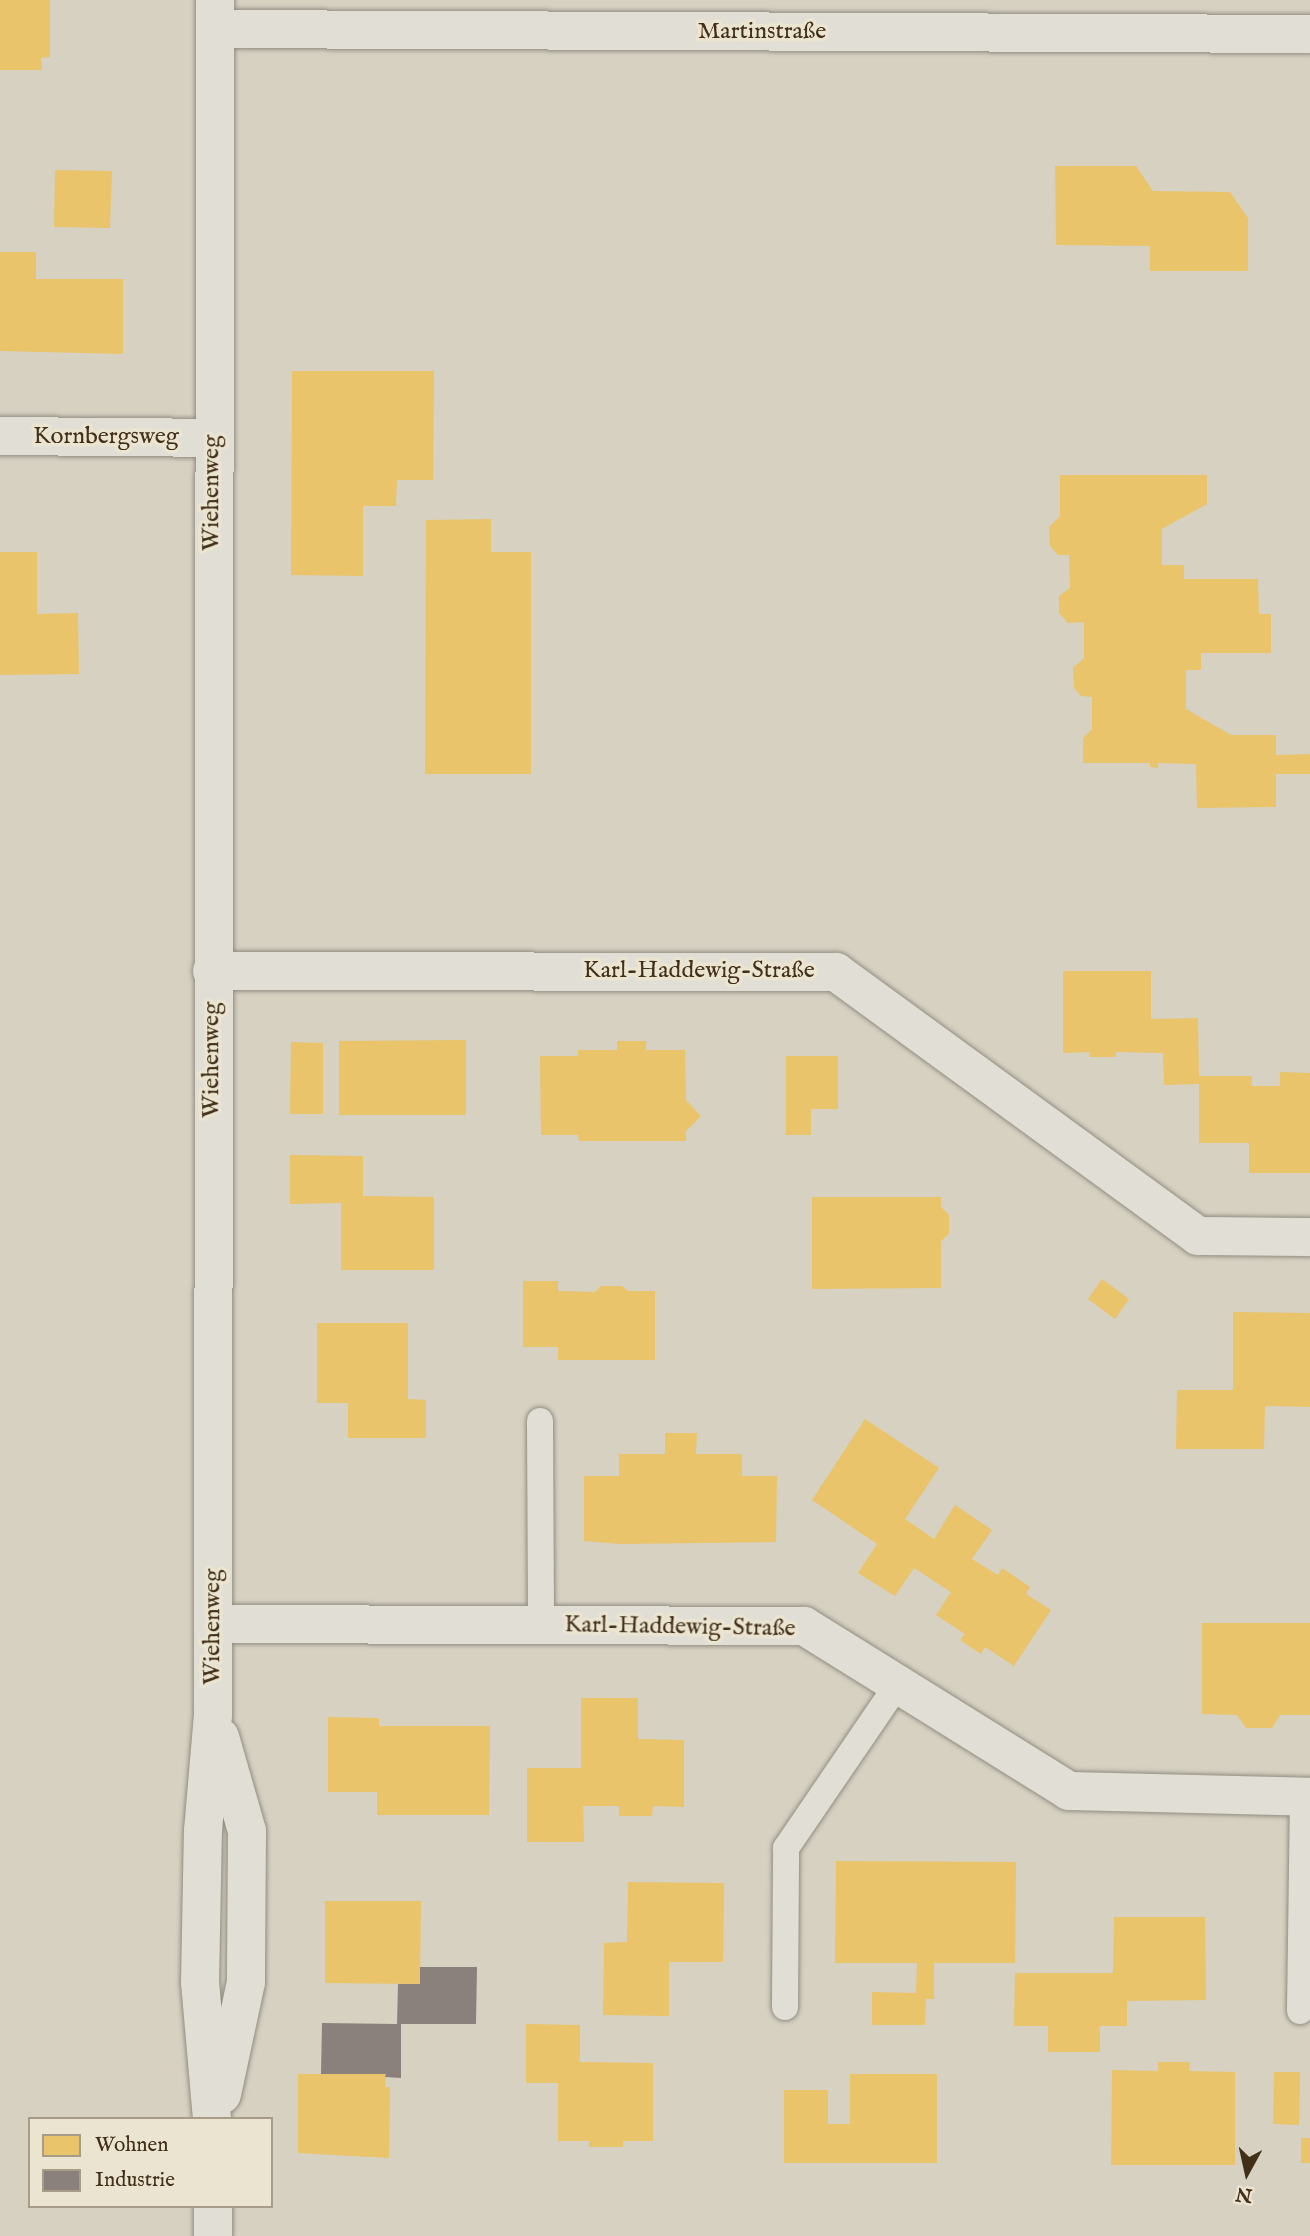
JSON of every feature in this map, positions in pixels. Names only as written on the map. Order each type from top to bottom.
[{"type":"street","name":"Martinstraße","points":[[215,14],[1310,34]]},
{"type":"street","name":"Wiehenweg","points":[[214,2117],[246,1982],[247,1831],[214,1715],[212,438],[215,14]]},
{"type":"street","name":"Kornbergsweg","points":[[0,436],[212,438]]},
{"type":"street","name":"Karl-Haddewig-Straße","points":[[212,971],[835,972],[1198,1236],[1310,1237]]},
{"type":"street","name":"Karl-Haddewig-Straße","points":[[214,1623],[804,1626],[1069,1791],[1306,1797]]},
{"type":"street","points":[[214,2208],[214,2236]]},
{"type":"lane","points":[[540,1421],[541,1625]]},
{"type":"lane","points":[[785,2007],[786,1847],[898,1684]]},
{"type":"lane","points":[[1300,2011],[1306,1797]]},
{"type":"building: Wohnen","points":[[0,0],[50,0],[50,57],[41,58],[42,70],[0,70]]},
{"type":"building: Wohnen","points":[[1055,166],[1136,166],[1153,191],[1230,192],[1248,218],[1248,271],[1150,271],[1150,246],[1056,245]]},
{"type":"building: Wohnen","points":[[55,170],[112,171],[110,228],[54,227]]},
{"type":"building: Wohnen","points":[[0,252],[36,252],[36,279],[123,279],[123,354],[0,351]]},
{"type":"building: Wohnen","points":[[292,371],[434,371],[433,480],[397,480],[396,506],[363,506],[363,576],[291,575]]},
{"type":"building: Wohnen","points":[[1060,475],[1207,475],[1207,504],[1162,529],[1162,565],[1184,565],[1184,579],[1258,579],[1259,614],[1271,614],[1271,653],[1201,653],[1201,670],[1186,670],[1186,709],[1231,735],[1276,735],[1276,755],[1310,754],[1310,774],[1276,774],[1276,807],[1197,808],[1196,764],[1158,763],[1158,768],[1150,767],[1150,763],[1083,763],[1083,738],[1092,729],[1092,697],[1081,696],[1074,688],[1073,668],[1084,658],[1084,622],[1068,623],[1059,613],[1059,596],[1070,588],[1069,555],[1058,555],[1050,546],[1049,527],[1060,516]]},
{"type":"building: Wohnen","points":[[491,519],[491,552],[531,552],[531,774],[425,774],[426,520]]},
{"type":"building: Wohnen","points":[[0,552],[37,552],[37,614],[78,613],[79,674],[0,675]]},
{"type":"building: Wohnen","points":[[1063,971],[1151,971],[1151,1019],[1198,1018],[1199,1076],[1252,1076],[1252,1086],[1280,1086],[1280,1072],[1310,1073],[1310,1173],[1249,1173],[1249,1143],[1199,1143],[1199,1084],[1164,1085],[1163,1053],[1116,1052],[1116,1057],[1090,1057],[1090,1052],[1063,1053]]},
{"type":"building: Wohnen","points":[[466,1040],[466,1115],[339,1115],[339,1041]]},
{"type":"building: Wohnen","points":[[617,1041],[646,1041],[646,1050],[685,1050],[686,1100],[701,1116],[686,1131],[686,1141],[579,1141],[578,1135],[541,1135],[540,1056],[578,1056],[578,1050],[617,1050]]},
{"type":"building: Wohnen","points":[[291,1042],[323,1043],[323,1114],[290,1114]]},
{"type":"building: Wohnen","points":[[786,1056],[838,1056],[838,1109],[811,1109],[811,1135],[786,1135]]},
{"type":"building: Wohnen","points":[[290,1155],[363,1156],[363,1196],[434,1197],[434,1270],[341,1270],[341,1203],[290,1204]]},
{"type":"building: Wohnen","points":[[812,1197],[941,1197],[941,1207],[949,1215],[949,1234],[941,1241],[941,1288],[812,1289]]},
{"type":"building: Wohnen","points":[[1102,1279],[1129,1299],[1115,1319],[1088,1299]]},
{"type":"building: Wohnen","points":[[523,1281],[558,1281],[558,1291],[595,1292],[601,1286],[622,1286],[628,1291],[655,1291],[655,1360],[558,1360],[558,1347],[523,1347]]},
{"type":"building: Wohnen","points":[[1233,1312],[1310,1313],[1310,1407],[1265,1406],[1264,1449],[1176,1449],[1177,1390],[1233,1390]]},
{"type":"building: Wohnen","points":[[317,1323],[408,1323],[408,1399],[426,1400],[426,1438],[348,1438],[348,1403],[317,1403]]},
{"type":"building: Wohnen","points":[[865,1419],[939,1468],[905,1519],[934,1539],[955,1505],[992,1530],[972,1559],[998,1575],[1002,1568],[1030,1587],[1026,1594],[1051,1610],[1014,1666],[985,1647],[981,1654],[960,1640],[965,1634],[936,1615],[951,1592],[914,1568],[895,1596],[858,1573],[877,1544],[812,1500]]},
{"type":"building: Wohnen","points":[[665,1433],[697,1433],[696,1454],[742,1454],[742,1476],[777,1476],[776,1542],[620,1544],[584,1541],[584,1476],[619,1476],[619,1454],[665,1454]]},
{"type":"building: Wohnen","points":[[1202,1623],[1310,1623],[1310,1715],[1280,1715],[1272,1728],[1246,1728],[1237,1715],[1202,1714]]},
{"type":"building: Wohnen","points":[[581,1698],[638,1698],[638,1739],[684,1740],[684,1807],[653,1806],[652,1816],[619,1816],[619,1806],[583,1806],[584,1842],[527,1842],[527,1768],[581,1768]]},
{"type":"building: Wohnen","points":[[328,1717],[379,1718],[379,1726],[490,1726],[489,1815],[377,1815],[377,1792],[328,1792]]},
{"type":"building: Wohnen","points":[[836,1861],[1016,1862],[1015,1963],[934,1963],[934,1999],[926,1999],[925,2025],[872,2025],[872,1992],[916,1993],[917,1963],[835,1963]]},
{"type":"building: Wohnen","points":[[628,1882],[724,1883],[723,1962],[669,1962],[669,2016],[603,2015],[604,1943],[627,1942]]},
{"type":"building: Wohnen","points":[[325,1901],[421,1901],[420,1984],[325,1983]]},
{"type":"building: Wohnen","points":[[1114,1917],[1205,1917],[1206,2000],[1127,2001],[1127,2026],[1100,2026],[1100,2052],[1048,2052],[1048,2026],[1014,2026],[1015,1973],[1113,1973]]},
{"type":"building: Wohnen","points":[[526,2024],[580,2025],[580,2062],[653,2063],[653,2141],[623,2141],[623,2147],[589,2147],[589,2141],[558,2141],[558,2083],[526,2083]]},
{"type":"building: Wohnen","points":[[1158,2062],[1190,2062],[1189,2071],[1235,2072],[1235,2165],[1111,2165],[1112,2070],[1158,2071]]},
{"type":"building: Wohnen","points":[[1274,2072],[1300,2072],[1299,2125],[1273,2124]]},
{"type":"building: Wohnen","points":[[298,2074],[386,2074],[385,2087],[390,2087],[389,2158],[298,2153]]},
{"type":"building: Wohnen","points":[[850,2074],[937,2074],[937,2163],[784,2163],[784,2090],[828,2090],[828,2124],[850,2124]]},
{"type":"building: Wohnen","points":[[1301,2138],[1310,2138],[1310,2163],[1301,2163]]},
{"type":"building: Industrie","points":[[420,1967],[477,1967],[476,2024],[401,2024],[401,2078],[385,2077],[386,2074],[321,2074],[322,2023],[397,2024],[398,1984],[420,1984]]}]
